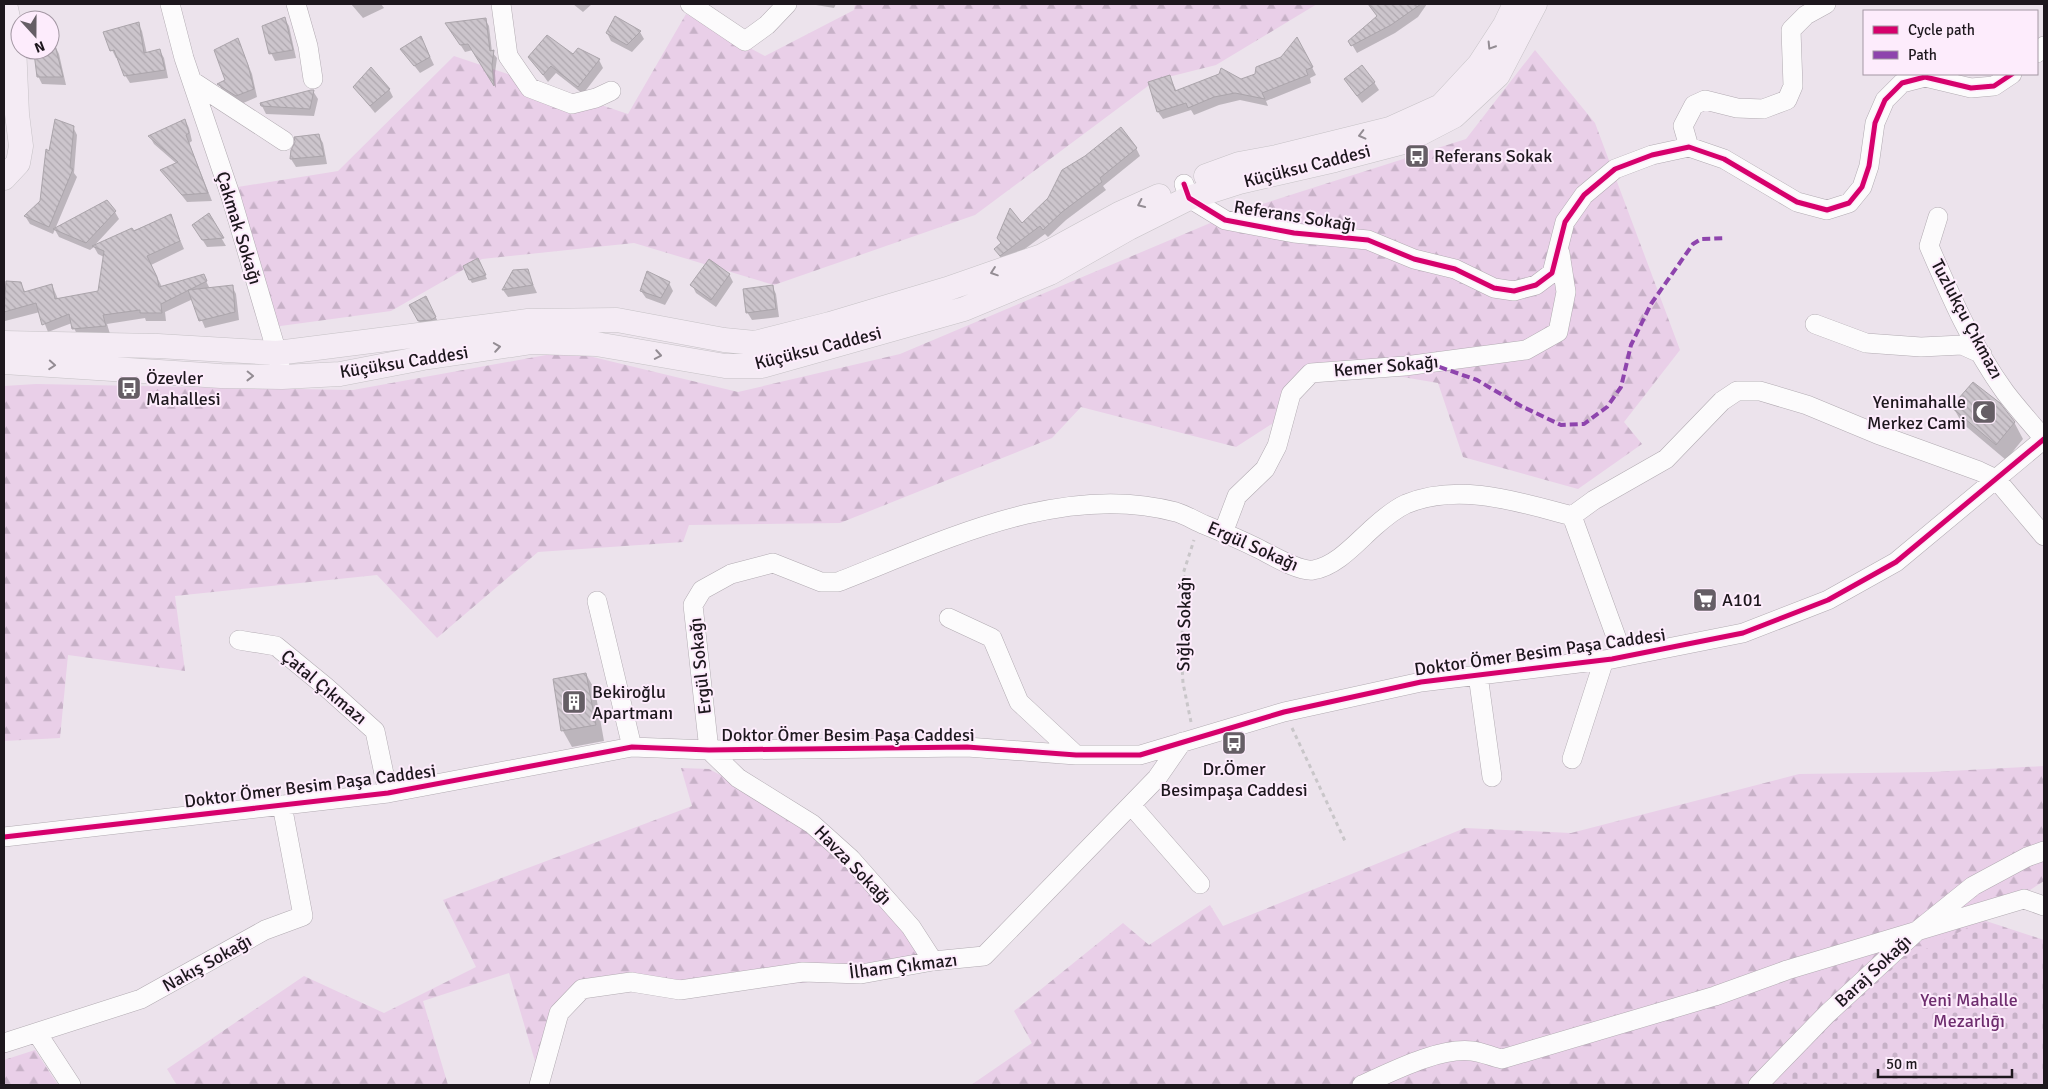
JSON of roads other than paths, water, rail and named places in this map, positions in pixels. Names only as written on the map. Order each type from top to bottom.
[{"type":"main road","points":[[4,178],[18,163],[21,146],[17,114],[14,45],[5,4]]},
{"type":"main road","name":"Küçüksu Caddesi","points":[[4,362],[221,376],[282,377],[340,374],[423,358],[532,342],[596,344],[725,366],[762,366],[964,309],[1050,274],[1129,228],[1187,191],[1239,164],[1276,157],[1390,128],[1441,106],[1479,65],[1505,25],[1515,4]]},
{"type":"main road","name":"Küçüksu Caddesi","points":[[4,343],[158,346],[277,353],[528,321],[617,320],[724,340],[755,343],[830,324],[938,291],[1042,256],[1119,214],[1187,191],[1239,182],[1404,142],[1454,116],[1498,75],[1535,4]]},
{"type":"main road","points":[[4,139],[17,114]]},
{"type":"street","name":"Çakmak Sokağı","points":[[170,4],[192,81],[231,197],[277,353],[282,377]]},
{"type":"street","points":[[296,4],[308,46],[313,79]]},
{"type":"street","points":[[501,4],[508,56],[530,88],[572,104],[596,98],[611,91]]},
{"type":"street","points":[[690,4],[744,41],[767,26],[787,4]]},
{"type":"street","points":[[1826,4],[1806,15],[1791,30],[1793,86],[1787,100],[1763,109],[1737,108],[1705,100],[1694,105],[1683,126],[1689,147],[1724,159],[1797,202],[1827,210],[1849,203],[1862,188],[1868,166],[1875,123],[1885,100],[1902,83],[1925,77],[1971,88],[1994,86],[2010,75]]},
{"type":"street","points":[[192,81],[284,141]]},
{"type":"street","name":"Referans Sokağı","points":[[1187,191],[1225,220],[1294,233],[1368,240],[1414,259],[1454,269],[1494,288],[1514,291],[1536,286],[1552,273],[1565,222],[1584,195],[1615,169],[1652,155],[1689,147]]},
{"type":"street","name":"Tuzlukçu Çıkmazı","points":[[1938,217],[1929,246],[1944,282],[1982,354],[2005,391],[2044,439]]},
{"type":"street","name":"Kemer Sokağı","points":[[1223,533],[1237,496],[1265,469],[1277,446],[1291,394],[1310,373],[1405,366],[1526,350],[1558,332],[1566,292],[1559,247]]},
{"type":"street","points":[[1815,324],[1866,343],[1921,347],[1962,345],[1982,354]]},
{"type":"street","points":[[1623,656],[1572,516],[1594,500],[1666,459],[1722,401],[1737,391],[1760,390],[1807,405],[1877,434],[1979,470],[1996,479],[2044,536]]},
{"type":"street","name":"Doktor Ömer Besim Paşa Caddesi","points":[[4,837],[388,794],[632,747],[709,750],[967,747],[1076,755],[1140,755],[1284,712],[1421,682],[1604,660],[1743,633],[1828,600],[1896,562],[2044,439]]},
{"type":"street","name":"Ergül Sokağı","points":[[709,750],[693,605],[702,590],[731,574],[774,563],[821,582],[838,582],[954,535],[1021,516],[1084,505],[1144,505],[1178,513],[1296,567],[1313,570],[1334,562],[1383,519],[1405,504],[1444,494],[1508,498],[1572,516]]},
{"type":"street","points":[[597,601],[632,747]]},
{"type":"street","points":[[949,618],[992,638],[1019,702],[1076,755]]},
{"type":"street","name":"Çatal Çıkmazı","points":[[239,640],[276,646],[376,731],[388,794]]},
{"type":"street","points":[[1572,759],[1604,660]]},
{"type":"street","points":[[1478,675],[1492,777]]},
{"type":"street","name":"İlham Çıkmazı","points":[[539,1085],[559,1013],[582,989],[631,982],[680,990],[803,972],[861,974],[933,961],[984,956],[1157,778],[1188,741]]},
{"type":"street","name":"Havza Sokağı","points":[[709,750],[738,778],[812,824],[851,859],[911,927],[933,961]]},
{"type":"street","points":[[1130,805],[1200,884]]},
{"type":"street","name":"Nakış Sokağı","points":[[4,1043],[141,999],[265,930],[303,916],[282,806]]},
{"type":"street","points":[[1362,1085],[1420,1060],[1451,1053],[1471,1051],[1502,1059],[1706,999],[1787,970],[1917,931],[1973,886],[2044,850]]},
{"type":"street","name":"Baraj Sokağı","points":[[1758,1085],[1827,1014],[1917,931],[2024,899],[2044,906]]},
{"type":"street","points":[[37,1032],[71,1085]]},
{"type":"place","name":"Referans Sokak","points":[[1417,156]]},
{"type":"place","name":"Özevler Mahallesi","points":[[129,388]]},
{"type":"place","name":"Yenimahalle Merkez Cami","points":[[1984,412]]},
{"type":"place","name":"A101","points":[[1705,600]]},
{"type":"place","name":"Bekiroğlu Apartmanı","points":[[574,702]]},
{"type":"place","name":"Dr.Ömer Besimpaşa Caddesi","points":[[1234,743]]},
{"type":"park label","name":"Yeni Mahalle Mezarlıḡı","points":[[1969,1010]]}]
